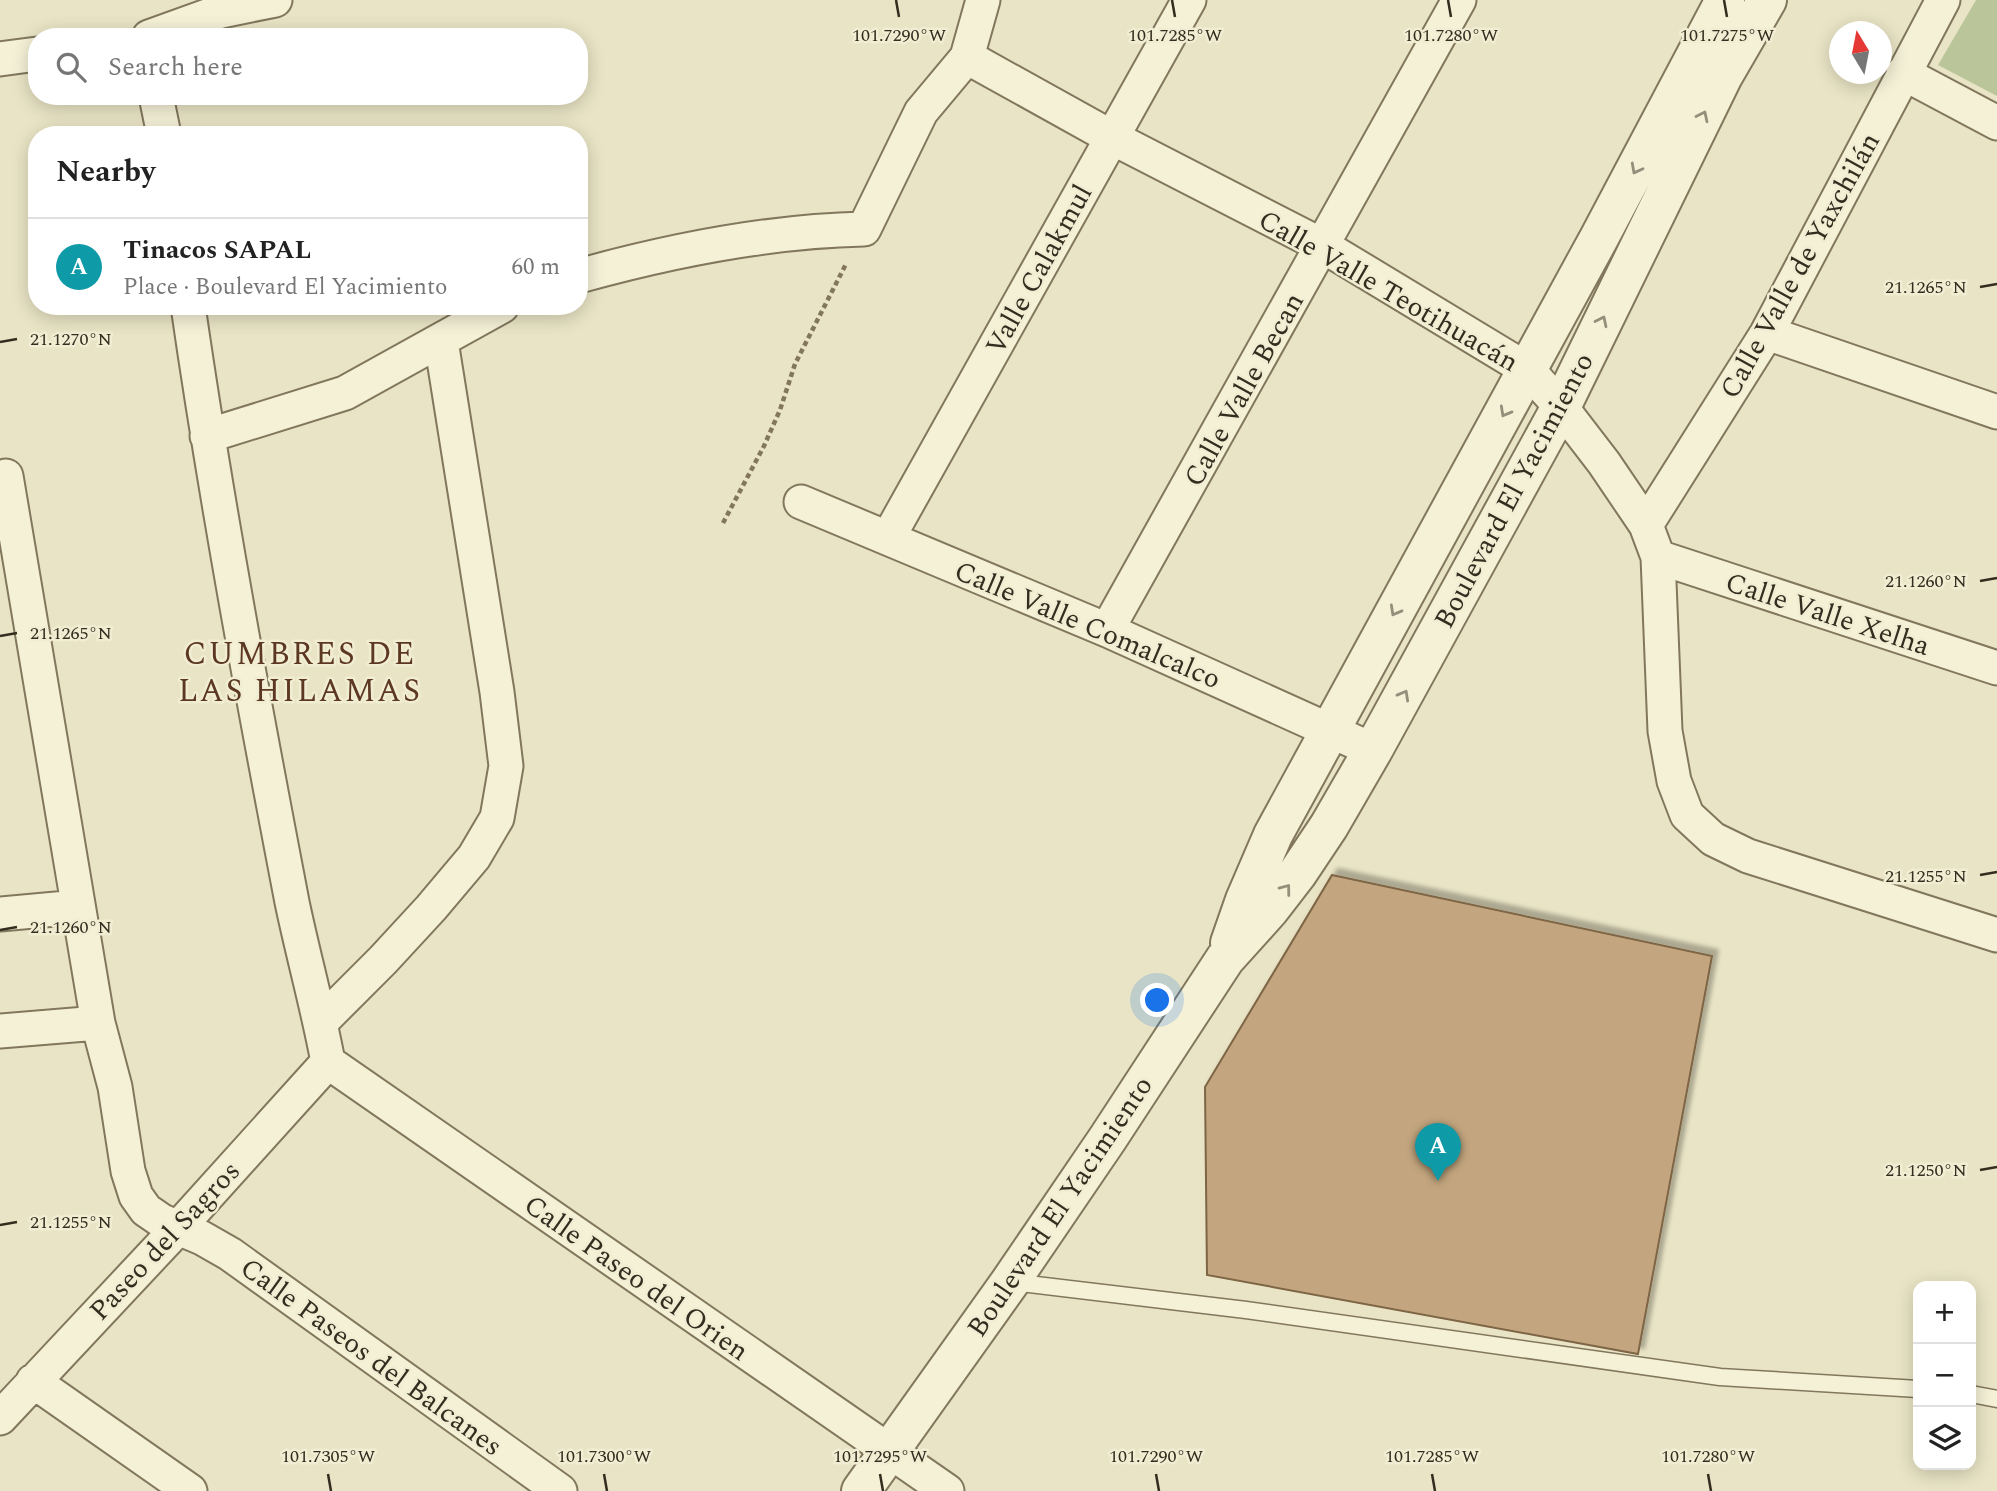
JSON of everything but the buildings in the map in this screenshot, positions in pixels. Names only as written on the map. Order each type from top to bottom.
[{"type":"street","points":[[174,28],[221,11],[275,0]]},
{"type":"street","points":[[588,274],[703,248],[798,233],[864,229],[922,113],[967,57],[983,0]]},
{"type":"street","name":"Valle Calakmul","points":[[888,538],[1189,0]]},
{"type":"street","name":"Calle Valle Becan","points":[[1107,630],[1459,0]]},
{"type":"street","name":"Boulevard El Yacimiento","points":[[1225,959],[1245,900],[1273,835],[1528,370],[1725,0]]},
{"type":"street","name":"Boulevard El Yacimiento","points":[[861,1491],[1010,1282],[1225,959],[1297,874],[1373,750],[1561,407],[1723,76],[1767,0]]},
{"type":"street","name":"Calle Valle de Yaxchilán","points":[[1646,525],[1768,333],[1943,0]]},
{"type":"street","points":[[0,59],[28,55]]},
{"type":"street","name":"Calle Valle Teotihuacán","points":[[967,57],[1111,137],[1323,246],[1528,370],[1561,407],[1604,463],[1646,525],[1658,557],[1665,731],[1674,781],[1687,815],[1713,839],[1748,856],[1997,935]]},
{"type":"street","points":[[1903,74],[1997,124]]},
{"type":"street","points":[[158,105],[162,126]]},
{"type":"street","points":[[189,315],[207,436],[293,906],[328,1062]]},
{"type":"street","points":[[207,436],[345,393],[486,315]]},
{"type":"street","points":[[1768,333],[1997,412]]},
{"type":"street","points":[[320,1021],[383,960],[431,908],[474,857],[497,818],[506,766],[441,341]]},
{"type":"street","name":"Calle Paseos del Balcanes","points":[[6,476],[98,1023],[115,1087],[128,1171],[136,1196],[146,1210],[162,1221],[230,1254],[561,1491]]},
{"type":"street","name":"Calle Valle Comalcalco","points":[[801,502],[1107,630],[1373,750]]},
{"type":"street","name":"Calle Valle Xelha","points":[[1658,557],[1997,668]]},
{"type":"street","points":[[0,914],[78,907]]},
{"type":"street","points":[[0,1031],[98,1023]]},
{"type":"street","name":"Paseo del Sagros","points":[[0,1418],[179,1227],[328,1062]]},
{"type":"street","name":"Calle Paseo del Orien","points":[[328,1062],[947,1491]]},
{"type":"street","points":[[33,1381],[190,1491]]},
{"type":"lane","points":[[1010,1282],[1246,1310],[1720,1377],[1913,1389]]},
{"type":"lane","points":[[1976,1396],[1997,1399]]},
{"type":"path","points":[[723,523],[764,446],[780,410],[795,364],[864,229]]},
{"type":"green space","points":[[1976,0],[1997,0],[1997,96],[1938,65]]},
{"type":"place","name":"Tinacos SAPAL","points":[[1438,1181]]},
{"type":"district","name":"CUMBRES DE LAS HILAMAS","points":[[300,672]]}]
